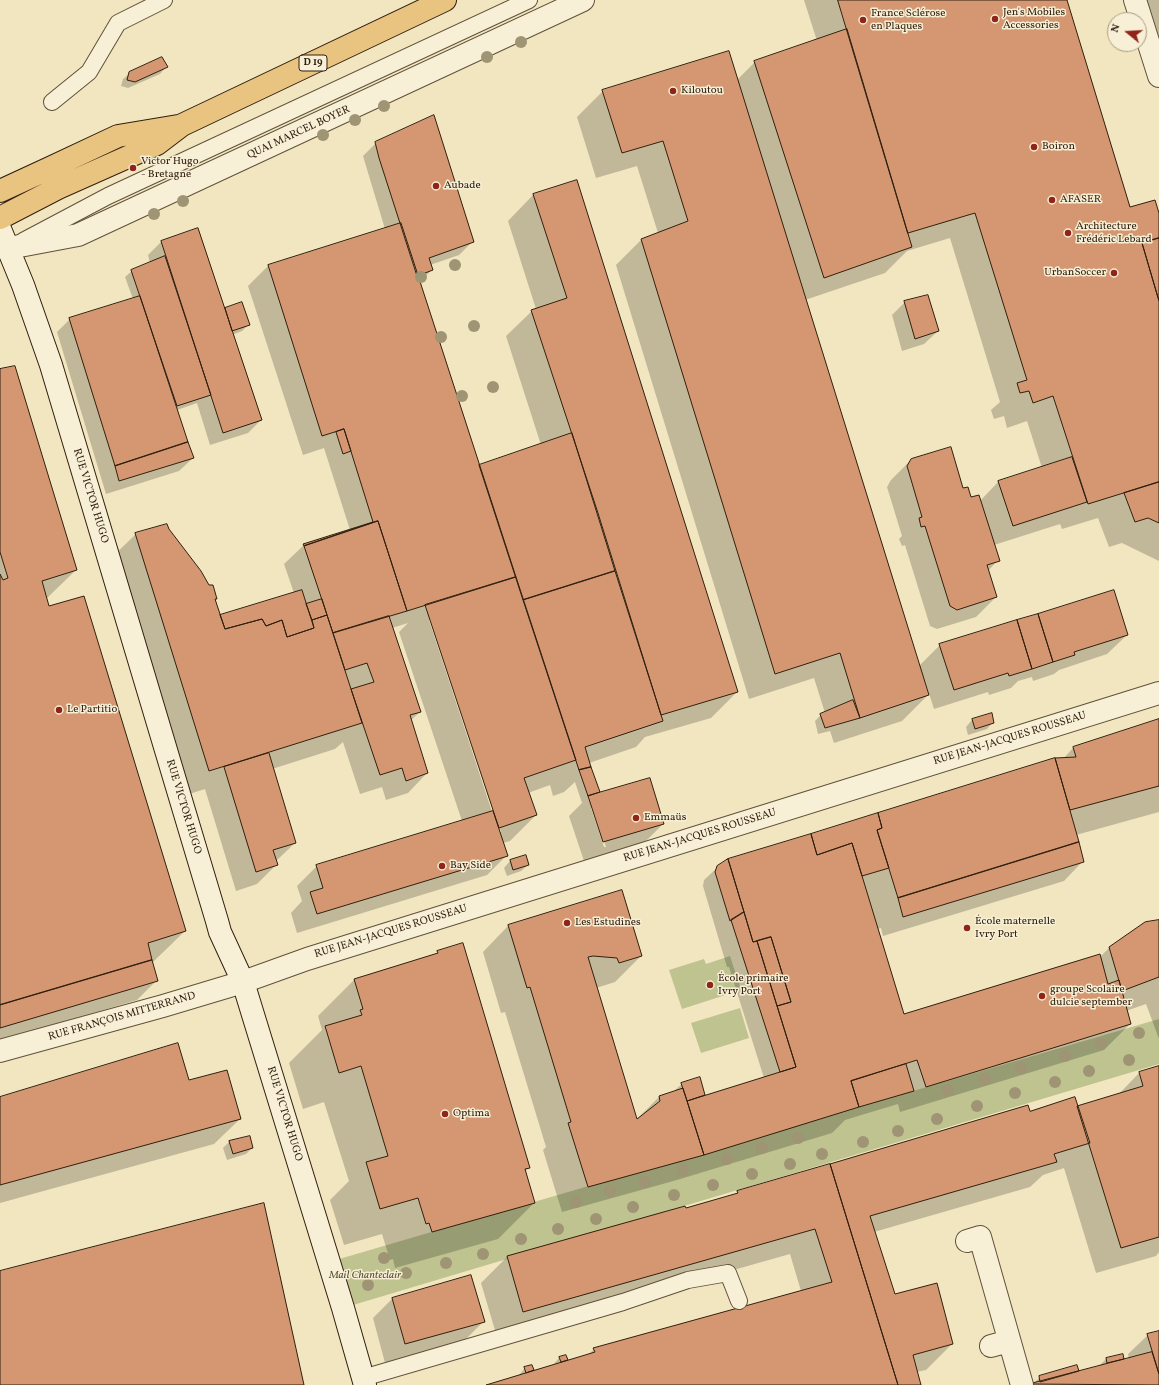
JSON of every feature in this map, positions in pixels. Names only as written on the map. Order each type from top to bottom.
[{"type":"main road","name":"D 19","points":[[0,218],[58,188],[157,144],[182,125],[445,0]]},
{"type":"main road","name":"D 19","points":[[0,191],[118,136],[182,125]]},
{"type":"street","name":"QUAI MARCEL BOYER","points":[[4,250],[78,236],[583,0]]},
{"type":"street","points":[[1135,0],[1159,76]]},
{"type":"street","name":"RUE VICTOR HUGO","points":[[0,229],[4,250],[34,317],[56,380],[218,926],[243,982],[343,1308],[364,1382]]},
{"type":"street","name":"RUE JEAN-JACQUES ROUSSEAU","points":[[243,982],[306,959],[1159,692]]},
{"type":"street","name":"RUE FRANÇOIS MITTERRAND","points":[[0,1051],[163,1006],[243,982]]},
{"type":"street","points":[[967,1241],[980,1237],[1000,1343],[1022,1385]]},
{"type":"lane","points":[[52,102],[89,72],[118,23],[164,0]]},
{"type":"lane","points":[[4,250],[108,196],[528,0]]},
{"type":"lane","points":[[364,1382],[623,1302],[688,1280],[728,1273],[739,1301]]},
{"type":"green space","points":[[730,956],[741,990],[682,1009],[669,970],[704,959],[706,964]]},
{"type":"green space","points":[[740,1008],[749,1038],[701,1053],[691,1023]]},
{"type":"green space","name":"Mail Chanteclair","points":[[1159,1019],[1159,1064],[343,1308],[329,1262]]},
{"type":"building","points":[[838,0],[1067,0],[1130,207],[1155,200],[1159,213],[1159,238],[1142,243],[1159,301],[1159,482],[1088,504],[1053,396],[1033,403],[1029,391],[1020,393],[1017,383],[1027,380],[975,213],[908,233]]},
{"type":"building","points":[[847,29],[912,247],[824,278],[754,61]]},
{"type":"building","points":[[729,51],[929,695],[860,718],[840,653],[775,674],[641,239],[688,221],[663,141],[622,153],[602,90]]},
{"type":"building","points":[[162,57],[168,67],[135,82],[127,80],[129,72]]},
{"type":"building","points":[[434,115],[474,242],[429,258],[433,270],[417,276],[375,142]]},
{"type":"building","points":[[577,180],[738,692],[661,715],[597,510],[531,310],[567,298],[533,194]]},
{"type":"building","points":[[401,223],[516,577],[407,611],[378,521],[304,546],[303,544],[373,522],[344,429],[322,436],[268,265]]},
{"type":"building","points":[[198,228],[262,420],[223,433],[161,241]]},
{"type":"building","points":[[1159,238],[1159,301],[1142,243]]},
{"type":"building","points":[[165,256],[211,395],[177,406],[131,270]]},
{"type":"building","points":[[928,295],[939,331],[915,339],[904,301]]},
{"type":"building","points":[[140,296],[188,442],[115,466],[69,318]]},
{"type":"building","points":[[242,302],[250,325],[232,331],[225,308]]},
{"type":"building","name":"Le Partitio","points":[[15,366],[77,570],[42,581],[49,606],[84,596],[186,931],[148,943],[152,960],[0,1005],[0,574],[3,580],[8,578],[0,552],[0,369]]},
{"type":"building","points":[[344,429],[351,451],[343,454],[336,432]]},
{"type":"building","points":[[572,433],[615,571],[523,600],[479,465]]},
{"type":"building","points":[[188,442],[194,458],[119,481],[115,466]]},
{"type":"building","points":[[951,447],[963,488],[968,487],[971,497],[979,495],[1000,561],[987,565],[997,597],[957,610],[950,606],[925,526],[921,527],[919,518],[922,517],[907,466],[911,459]]},
{"type":"building","points":[[1072,457],[1087,502],[1013,526],[998,481]]},
{"type":"building","points":[[1159,482],[1159,523],[1148,518],[1135,522],[1124,493]]},
{"type":"building","points":[[378,521],[407,611],[333,633],[304,546]]},
{"type":"building","points":[[167,524],[169,529],[201,571],[209,585],[213,585],[217,599],[215,599],[225,629],[262,619],[266,626],[282,620],[287,637],[314,628],[312,620],[327,615],[362,723],[209,771],[135,533]]},
{"type":"building","points":[[615,571],[663,721],[585,747],[591,767],[579,770],[523,600]]},
{"type":"building","points":[[516,577],[576,760],[524,778],[537,815],[499,828],[425,605]]},
{"type":"building","points":[[302,590],[314,628],[287,637],[282,620],[266,626],[262,619],[225,629],[220,615]]},
{"type":"building","points":[[1114,590],[1128,635],[1074,652],[1075,655],[1053,662],[1038,614]]},
{"type":"building","points":[[322,599],[327,615],[312,620],[306,604]]},
{"type":"building","points":[[1038,614],[1053,662],[1032,669],[1017,620]]},
{"type":"building","points":[[389,616],[421,712],[410,715],[428,773],[406,781],[402,768],[380,775],[351,689],[374,682],[367,663],[345,670],[333,633]]},
{"type":"building","points":[[1017,620],[1032,669],[1009,676],[1008,673],[954,690],[939,644]]},
{"type":"building","points":[[853,700],[860,718],[825,728],[820,714]]},
{"type":"building","points":[[992,713],[994,723],[975,729],[972,719]]},
{"type":"building","points":[[1159,719],[1159,786],[1070,810],[1055,758],[1076,757],[1073,747]]},
{"type":"building","points":[[269,753],[296,843],[273,850],[278,865],[256,872],[224,767]]},
{"type":"building","points":[[1055,758],[1079,842],[898,898],[877,830],[882,828],[878,813]]},
{"type":"building","points":[[591,767],[600,792],[588,796],[579,770]]},
{"type":"building","points":[[650,778],[664,824],[603,842],[588,796]]},
{"type":"building","points":[[493,811],[508,856],[317,914],[310,892],[323,888],[316,865]]},
{"type":"building","points":[[878,813],[882,828],[877,830],[889,868],[862,876],[852,843],[817,855],[811,834]]},
{"type":"building","name":"groupe Scolaire dulcie september","points":[[811,834],[817,855],[852,843],[904,1014],[1100,954],[1108,984],[1119,980],[1131,1024],[926,1087],[917,1060],[851,1081],[859,1107],[704,1155],[687,1101],[796,1067],[777,1006],[791,1002],[771,937],[753,942],[728,859]]},
{"type":"building","points":[[1079,842],[1084,862],[903,917],[898,898]]},
{"type":"building","points":[[526,855],[529,865],[513,870],[510,860]]},
{"type":"building","points":[[728,859],[744,912],[730,921],[715,872],[717,866]]},
{"type":"building","points":[[622,890],[642,956],[619,963],[617,958],[588,957],[637,1119],[660,1101],[659,1096],[683,1088],[704,1155],[588,1187],[568,1123],[571,1122],[530,987],[527,988],[508,925]]},
{"type":"building","points":[[744,912],[753,942],[757,941],[796,1067],[780,1072],[731,920]]},
{"type":"building","points":[[1159,920],[1159,977],[1122,991],[1109,947],[1145,922]]},
{"type":"building","points":[[771,937],[791,1002],[777,1006],[757,941]]},
{"type":"building","name":"Optima","points":[[463,943],[530,1168],[525,1169],[535,1203],[432,1232],[429,1223],[426,1224],[418,1198],[380,1209],[366,1162],[388,1156],[361,1066],[339,1073],[325,1026],[362,1015],[360,1010],[363,1009],[354,979],[438,953],[437,951]]},
{"type":"building","points":[[152,960],[158,981],[0,1028],[0,1005]]},
{"type":"building","points":[[178,1043],[189,1080],[227,1070],[241,1119],[0,1185],[0,1097]]},
{"type":"building","points":[[906,1064],[914,1091],[859,1107],[851,1081]]},
{"type":"building","points":[[1159,1066],[1159,1237],[1121,1248],[1077,1106],[1143,1086],[1139,1072]]},
{"type":"building","points":[[700,1077],[705,1095],[687,1101],[681,1083]]},
{"type":"building","points":[[1075,1097],[1090,1143],[1054,1154],[1057,1162],[870,1216],[895,1294],[937,1283],[953,1344],[913,1355],[921,1385],[898,1385],[830,1164],[1028,1105],[1030,1111]]},
{"type":"building","points":[[250,1136],[253,1148],[233,1154],[229,1141]]},
{"type":"building","points":[[830,1164],[898,1385],[486,1385],[595,1352],[593,1348],[832,1282],[815,1229],[523,1312],[507,1256],[685,1206],[686,1208],[738,1193],[737,1191]]},
{"type":"building","points":[[264,1203],[304,1385],[0,1385],[0,1271]]},
{"type":"building","points":[[471,1275],[485,1322],[405,1344],[392,1298]]},
{"type":"building","points":[[1159,1331],[1159,1374],[1147,1334]]},
{"type":"building","points":[[1152,1352],[1159,1374],[1159,1385],[1029,1384]]},
{"type":"building","points":[[1123,1354],[1124,1359],[1107,1363],[1106,1358]]},
{"type":"building","points":[[566,1355],[568,1360],[561,1362],[559,1357]]},
{"type":"building","points":[[532,1365],[534,1370],[526,1373],[524,1367]]},
{"type":"building","points":[[1077,1365],[1079,1371],[1040,1382],[1039,1376]]},
{"type":"place","name":"Jen's Mobiles Accessories","points":[[995,19]]},
{"type":"place","name":"France Sclérose en Plaques","points":[[863,20]]},
{"type":"place","name":"Kiloutou","points":[[673,91]]},
{"type":"place","name":"Boiron","points":[[1034,147]]},
{"type":"place","name":"Victor Hugo - Bretagne","points":[[133,168]]},
{"type":"place","name":"Aubade","points":[[436,186]]},
{"type":"place","name":"AFASER","points":[[1052,200]]},
{"type":"place","name":"Architecture Frédéric Lebard","points":[[1068,233]]},
{"type":"place","name":"UrbanSoccer","points":[[1114,273]]},
{"type":"place","name":"Le Partitio","points":[[59,710]]},
{"type":"place","name":"Emmaüs","points":[[636,818]]},
{"type":"place","name":"Bay Side","points":[[442,866]]},
{"type":"place","name":"Les Estudines","points":[[567,923]]},
{"type":"place","name":"École maternelle Ivry Port","points":[[967,928]]},
{"type":"place","name":"École primaire Ivry Port","points":[[710,985]]},
{"type":"place","name":"groupe Scolaire dulcie september","points":[[1042,996]]},
{"type":"place","name":"Optima","points":[[445,1114]]}]
